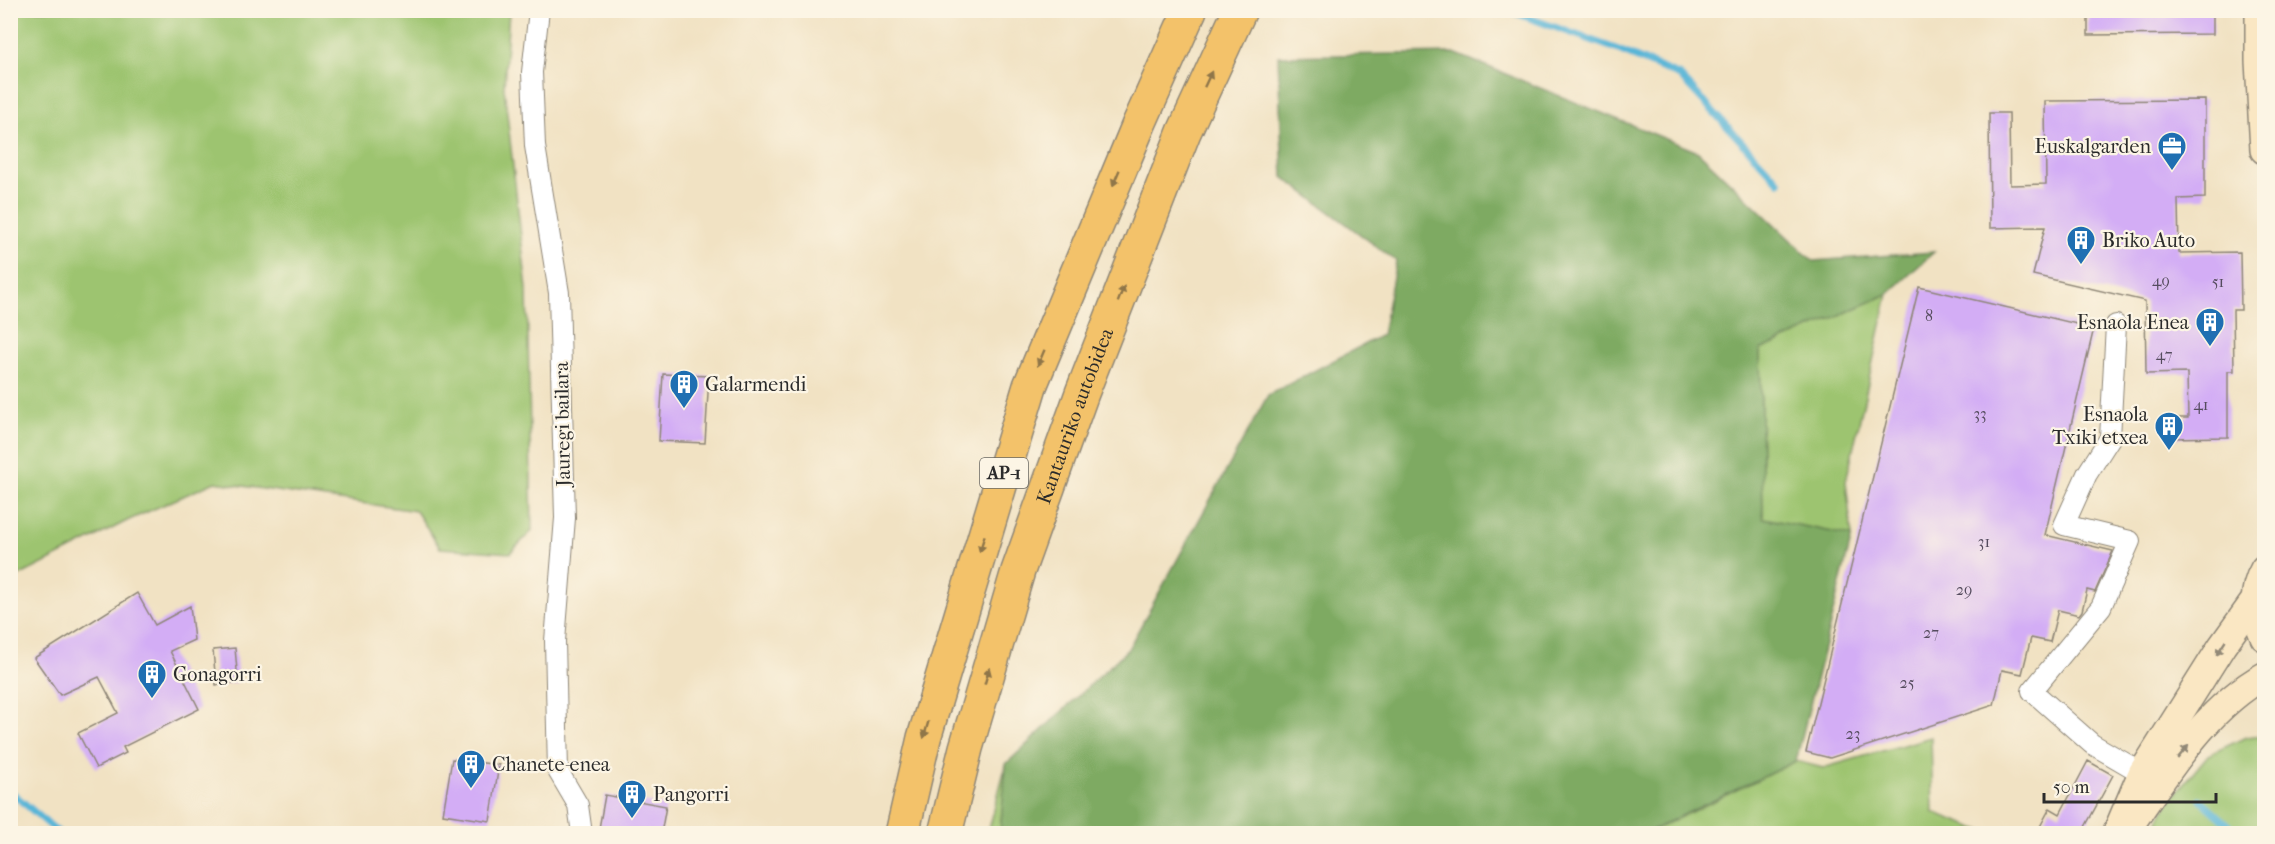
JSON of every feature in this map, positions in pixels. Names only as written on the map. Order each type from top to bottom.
[{"type":"highway","name":"AP-1","points":[[902,834],[924,738],[1030,386],[1139,124],[1190,10]]},
{"type":"highway","name":"Kantauriko autobidea","points":[[945,834],[966,748],[1018,571],[1082,393],[1184,132],[1240,10]]},
{"type":"main road","points":[[2259,10],[2259,61],[2265,150]]},
{"type":"main road","points":[[2116,834],[2142,774],[2254,600],[2259,579],[2265,569]]},
{"type":"main road","points":[[2254,600],[2257,622],[2265,637]]},
{"type":"main road","points":[[2124,834],[2173,764],[2208,723],[2233,697],[2265,675]]},
{"type":"street","name":"Jauregi bailara","points":[[539,10],[532,72],[535,147],[559,292],[564,518],[555,641],[558,771],[578,805],[582,834]]},
{"type":"street","points":[[2116,325],[2110,438],[2087,474],[2064,525],[2130,541],[2101,606],[2032,691],[2092,744],[2142,774]]},
{"type":"green space","points":[[11,10],[509,11],[504,87],[527,289],[532,531],[510,553],[440,548],[416,511],[215,482],[129,520],[11,580]]},
{"type":"green space","points":[[1454,53],[1698,152],[1813,261],[1934,252],[1888,294],[1760,350],[1763,518],[1852,536],[1796,761],[1646,833],[1000,833],[1006,764],[1128,649],[1268,395],[1382,335],[1396,261],[1283,177],[1278,56]]},
{"type":"green space","points":[[1888,294],[1846,481],[1852,536],[1763,518],[1760,350]]},
{"type":"green space","points":[[2264,735],[2264,833],[2152,833],[2169,802],[2208,755],[2246,737]]},
{"type":"green space","points":[[1931,737],[1933,812],[1988,833],[1646,834],[1796,761],[1823,768]]},
{"type":"green space","points":[[1006,764],[1000,833],[988,833]]},
{"type":"building","points":[[2088,10],[2213,10],[2213,34],[2088,35]]},
{"type":"building","points":[[2205,100],[2205,198],[2178,199],[2179,253],[2240,252],[2241,310],[2233,310],[2234,371],[2228,371],[2228,437],[2169,438],[2169,418],[2188,418],[2187,373],[2146,374],[2145,301],[2033,275],[2045,227],[1990,228],[1989,113],[2009,113],[2010,185],[2046,184],[2045,101]]},
{"type":"building","points":[[1919,287],[2094,328],[2045,535],[2113,551],[2095,592],[2087,590],[2079,615],[2058,610],[2050,642],[2031,638],[2022,674],[2002,670],[1994,705],[1830,758],[1806,752]]},
{"type":"building","name":"Galarmendi","points":[[663,374],[709,376],[705,443],[659,441]]},
{"type":"building","points":[[137,593],[155,625],[190,606],[194,640],[170,651],[199,709],[123,747],[126,753],[96,768],[78,733],[118,713],[99,677],[60,695],[34,658]]},
{"type":"building","points":[[235,648],[238,682],[216,685],[213,650]]},
{"type":"building","name":"Chanete-enea","points":[[452,759],[499,765],[490,821],[443,814]]},
{"type":"building","points":[[2088,761],[2113,775],[2085,827],[2097,834],[2036,834],[2050,808],[2060,814]]},
{"type":"building","name":"Pangorri","points":[[605,795],[666,806],[661,834],[598,834]]},
{"type":"waterway","points":[[1507,10],[1616,49],[1680,76],[1779,182]]},
{"type":"waterway","points":[[10,791],[60,834]]},
{"type":"waterway","points":[[2201,800],[2239,834]]},
{"type":"place","name":"Euskalgarden","points":[[2172,172]]},
{"type":"place","name":"Briko Auto","points":[[2081,266]]},
{"type":"place","name":"Esnaola Enea","points":[[2210,348]]},
{"type":"place","name":"Galarmendi","points":[[684,410]]},
{"type":"place","name":"Esnaola Txiki etxea","points":[[2169,452]]},
{"type":"place","name":"Gonagorri","points":[[152,700]]},
{"type":"place","name":"Chanete-enea","points":[[471,790]]},
{"type":"place","name":"Pangorri","points":[[632,820]]}]
